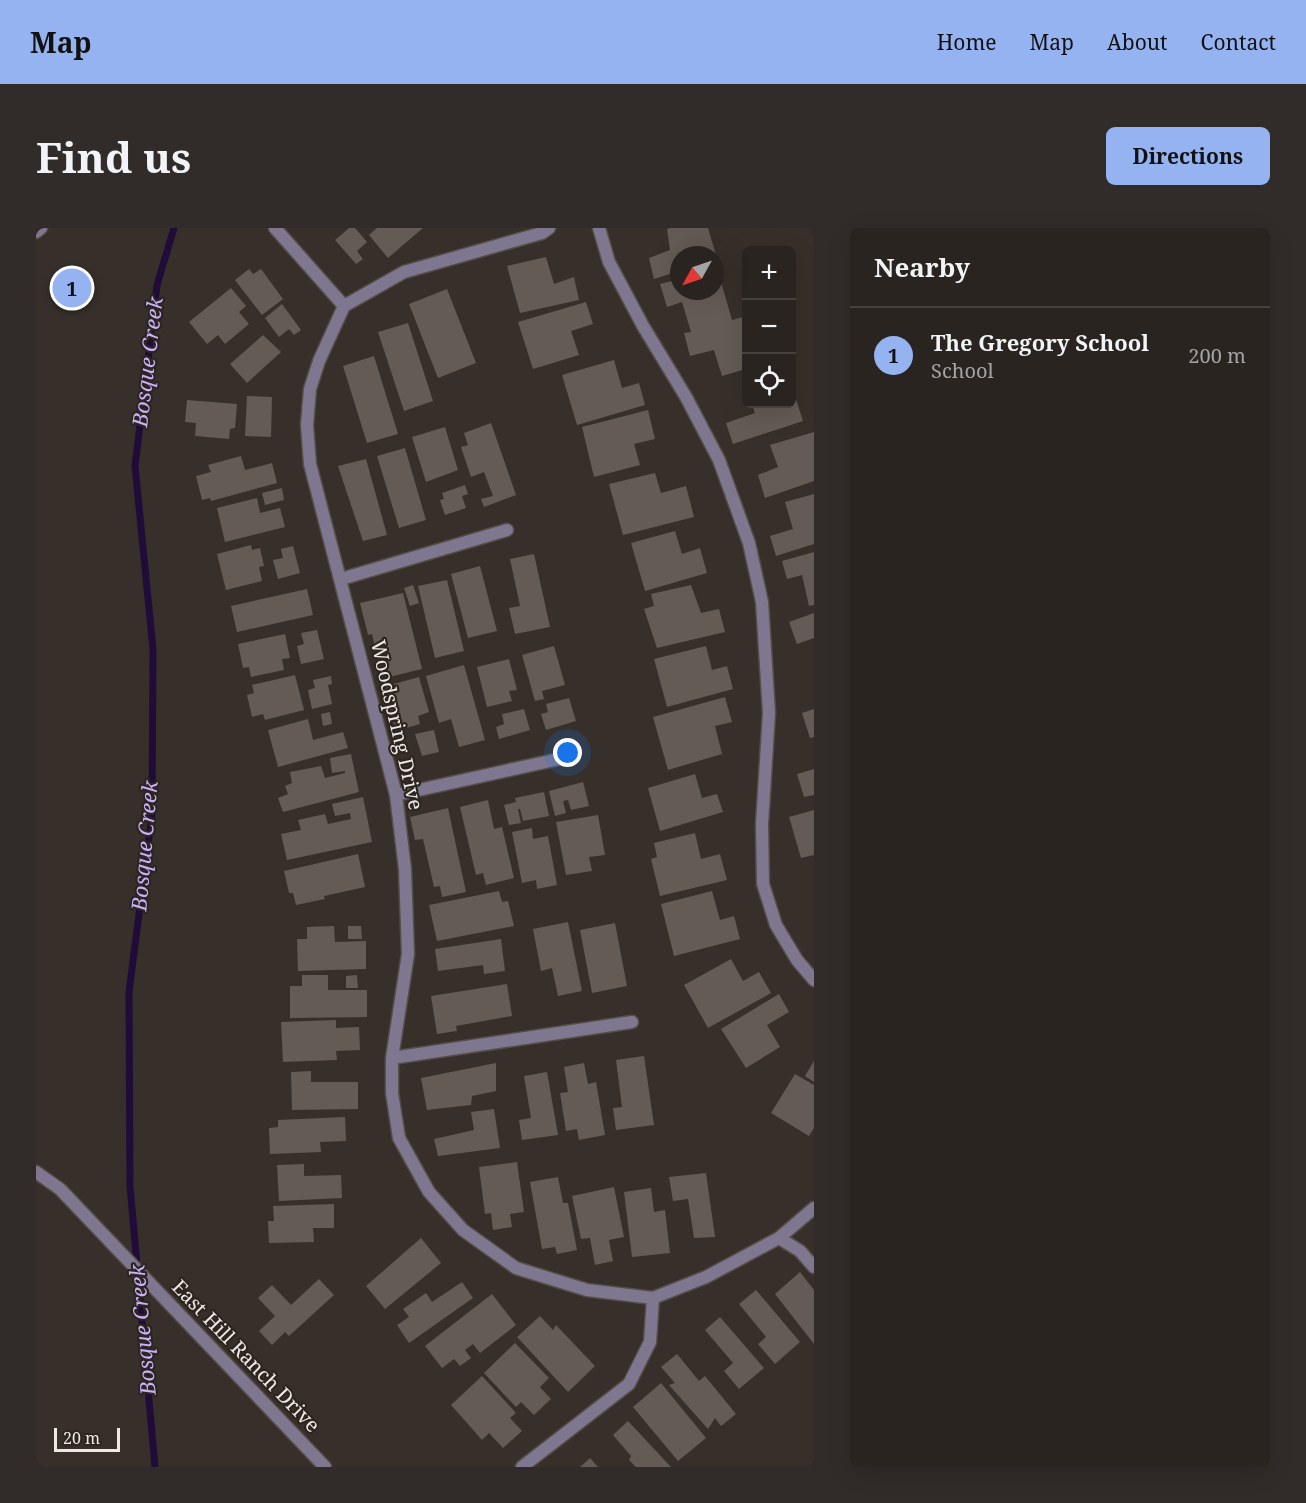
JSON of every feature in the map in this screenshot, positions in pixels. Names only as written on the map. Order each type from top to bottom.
[{"type":"street","points":[[36,232],[41,228]]},
{"type":"street","points":[[275,228],[344,306],[404,272],[542,233],[549,228]]},
{"type":"street","points":[[599,228],[609,262],[641,322],[686,397],[718,460],[749,543],[762,602],[769,713],[762,824],[763,884],[776,925],[797,960],[814,980]]},
{"type":"street","name":"Woodspring Drive","points":[[344,306],[319,361],[310,389],[307,425],[310,464],[396,795],[405,869],[408,954],[392,1059],[392,1093],[399,1138],[429,1192],[463,1230],[516,1268],[587,1290],[652,1298]]},
{"type":"street","points":[[341,579],[507,530]]},
{"type":"street","points":[[396,795],[568,757]]},
{"type":"street","points":[[392,1059],[632,1022]]},
{"type":"street","name":"East Hill Ranch Drive","points":[[36,1172],[60,1189],[325,1467]]},
{"type":"street","points":[[522,1467],[629,1384],[650,1342],[652,1298],[706,1277],[779,1238],[814,1208]]},
{"type":"street","points":[[779,1238],[800,1251],[814,1267]]},
{"type":"building","points":[[349,228],[355,228],[367,242],[357,251],[363,259],[356,264],[335,240]]},
{"type":"building","points":[[377,228],[423,228],[388,258],[369,235]]},
{"type":"building","points":[[708,228],[713,246],[670,246],[670,250],[667,229]]},
{"type":"building","points":[[670,250],[670,274],[654,279],[649,258]]},
{"type":"building","points":[[546,257],[554,284],[574,277],[579,300],[520,313],[507,266]]},
{"type":"building","points":[[249,269],[253,274],[261,269],[283,299],[262,315],[235,280]]},
{"type":"building","points":[[670,281],[670,300],[724,300],[724,292],[732,320],[742,317],[742,370],[722,376],[714,350],[690,356],[684,333],[691,332],[682,302],[667,307],[660,284]]},
{"type":"building","points":[[231,288],[246,306],[239,312],[249,324],[225,344],[218,335],[207,344],[189,322]]},
{"type":"building","points":[[447,289],[476,363],[438,378],[409,304]]},
{"type":"building","points":[[586,302],[593,324],[571,331],[579,355],[533,369],[518,322]]},
{"type":"building","points":[[282,304],[301,330],[294,335],[289,329],[279,337],[265,318]]},
{"type":"building","points":[[408,323],[433,401],[404,411],[378,332]]},
{"type":"building","points":[[263,335],[281,352],[247,383],[230,364]]},
{"type":"building","points":[[374,356],[398,434],[367,443],[343,366]]},
{"type":"building","points":[[614,360],[622,388],[639,383],[645,405],[577,425],[562,375]]},
{"type":"building","points":[[247,396],[272,397],[271,437],[245,436]]},
{"type":"building","points":[[796,399],[803,421],[733,444],[726,423],[755,413],[753,408],[796,408]]},
{"type":"building","points":[[187,400],[237,404],[235,428],[230,429],[229,439],[195,436],[196,423],[185,422]]},
{"type":"building","points":[[648,410],[655,439],[634,444],[640,465],[594,477],[582,427]]},
{"type":"building","points":[[491,423],[516,495],[484,507],[481,499],[493,496],[484,472],[471,477],[461,447],[468,445],[464,433]]},
{"type":"building","points":[[445,427],[458,470],[426,482],[412,437]]},
{"type":"building","points":[[814,432],[814,481],[765,498],[758,475],[778,467],[770,445]]},
{"type":"building","points":[[405,448],[426,520],[399,528],[377,456]]},
{"type":"building","points":[[241,456],[245,470],[272,463],[277,483],[211,501],[210,498],[202,500],[196,476],[211,472],[208,465]]},
{"type":"building","points":[[366,459],[387,535],[363,541],[338,466]]},
{"type":"building","points":[[655,473],[661,493],[686,486],[694,517],[623,535],[609,484]]},
{"type":"building","points":[[465,485],[468,494],[462,496],[466,508],[445,515],[440,500],[444,499],[442,493]]},
{"type":"building","points":[[282,488],[284,500],[265,505],[262,493]]},
{"type":"building","points":[[814,494],[814,544],[776,556],[770,536],[793,529],[785,502]]},
{"type":"building","points":[[257,498],[260,513],[280,508],[285,527],[225,542],[217,508]]},
{"type":"building","points":[[675,531],[682,554],[700,548],[707,573],[645,591],[631,543]]},
{"type":"building","points":[[251,545],[252,550],[260,548],[264,566],[259,567],[262,581],[226,590],[217,554]]},
{"type":"building","points":[[293,546],[300,573],[278,579],[273,560],[283,558],[281,549]]},
{"type":"building","points":[[814,552],[814,605],[809,606],[802,575],[787,579],[782,561]]},
{"type":"building","points":[[534,554],[550,627],[515,634],[509,608],[520,606],[510,559]]},
{"type":"building","points":[[480,566],[497,631],[468,638],[451,574]]},
{"type":"building","points":[[447,580],[464,651],[435,658],[418,586]]},
{"type":"building","points":[[413,585],[419,603],[410,606],[404,588]]},
{"type":"building","points":[[691,585],[701,613],[719,609],[725,632],[657,648],[644,609],[654,606],[651,594]]},
{"type":"building","points":[[307,589],[313,615],[237,632],[231,606]]},
{"type":"building","points":[[403,593],[422,669],[389,677],[384,659],[378,660],[372,634],[368,635],[360,603]]},
{"type":"building","points":[[814,613],[814,638],[797,644],[789,622]]},
{"type":"building","points":[[317,630],[324,659],[301,664],[297,646],[304,644],[301,633]]},
{"type":"building","points":[[285,634],[290,658],[282,659],[284,670],[251,677],[249,667],[243,668],[238,644]]},
{"type":"building","points":[[554,646],[565,685],[542,691],[544,699],[535,701],[522,655]]},
{"type":"building","points":[[706,646],[712,670],[727,666],[733,689],[667,707],[654,659]]},
{"type":"building","points":[[509,659],[517,690],[509,691],[512,701],[487,707],[477,667]]},
{"type":"building","points":[[464,665],[485,740],[459,747],[451,719],[439,723],[426,676]]},
{"type":"building","points":[[295,675],[304,710],[265,720],[263,714],[252,717],[247,695],[254,693],[252,685]]},
{"type":"building","points":[[331,676],[332,684],[328,685],[332,704],[312,709],[308,690],[315,688],[313,680]]},
{"type":"building","points":[[419,677],[429,712],[418,716],[420,724],[396,731],[383,687]]},
{"type":"building","points":[[725,697],[732,722],[715,726],[722,754],[668,770],[653,717]]},
{"type":"building","points":[[569,698],[576,721],[546,730],[541,714],[548,712],[546,704]]},
{"type":"building","points":[[524,709],[530,730],[499,739],[496,727],[504,724],[502,714]]},
{"type":"building","points":[[814,709],[814,737],[810,738],[802,713]]},
{"type":"building","points":[[330,712],[332,724],[323,726],[321,714]]},
{"type":"building","points":[[308,719],[313,740],[343,732],[348,748],[278,767],[268,730]]},
{"type":"building","points":[[434,730],[439,752],[422,756],[415,734]]},
{"type":"building","points":[[351,754],[359,792],[283,812],[278,798],[288,794],[285,786],[292,783],[290,772],[321,766],[325,778],[345,773],[345,771],[332,773],[330,758]]},
{"type":"building","points":[[814,769],[814,795],[804,797],[797,774]]},
{"type":"building","points":[[695,774],[702,798],[717,794],[723,812],[660,831],[648,788]]},
{"type":"building","points":[[583,782],[589,806],[571,810],[568,800],[563,801],[566,813],[555,816],[549,791]]},
{"type":"building","points":[[544,792],[549,816],[523,821],[520,809],[518,809],[521,823],[509,825],[504,805],[516,802],[515,798]]},
{"type":"building","points":[[363,797],[372,842],[287,860],[281,834],[301,830],[298,820],[325,814],[328,824],[351,819],[350,813],[335,816],[332,804]]},
{"type":"building","points":[[488,800],[494,829],[502,827],[514,878],[486,885],[483,873],[476,875],[460,807]]},
{"type":"building","points":[[448,808],[466,892],[442,897],[440,886],[434,887],[423,839],[415,840],[410,817]]},
{"type":"building","points":[[814,810],[814,855],[801,858],[789,817]]},
{"type":"building","points":[[598,815],[605,855],[589,857],[592,871],[566,875],[556,822]]},
{"type":"building","points":[[532,828],[533,839],[548,836],[557,885],[537,889],[536,880],[522,883],[512,832]]},
{"type":"building","points":[[695,833],[701,859],[720,854],[727,880],[660,896],[651,859],[657,857],[654,843]]},
{"type":"building","points":[[358,854],[365,887],[296,905],[293,893],[289,893],[284,871]]},
{"type":"building","points":[[499,891],[502,902],[508,901],[514,926],[437,941],[429,905]]},
{"type":"building","points":[[712,891],[720,920],[734,916],[740,939],[674,956],[661,904]]},
{"type":"building","points":[[568,922],[582,991],[558,996],[552,968],[541,971],[533,929]]},
{"type":"building","points":[[615,923],[627,986],[592,993],[580,930]]},
{"type":"building","points":[[334,926],[335,942],[366,941],[366,969],[298,971],[297,939],[307,939],[307,927]]},
{"type":"building","points":[[348,926],[361,926],[362,939],[348,939]]},
{"type":"building","points":[[501,939],[505,971],[484,974],[483,965],[438,971],[435,949]]},
{"type":"building","points":[[731,959],[743,981],[759,972],[771,993],[708,1028],[684,985]]},
{"type":"building","points":[[302,975],[328,975],[328,990],[367,990],[367,1017],[290,1018],[290,986],[302,986]]},
{"type":"building","points":[[357,975],[358,988],[346,988],[346,976]]},
{"type":"building","points":[[507,984],[512,1016],[456,1026],[457,1031],[437,1034],[431,996]]},
{"type":"building","points":[[779,994],[789,1012],[767,1025],[780,1047],[746,1068],[721,1029]]},
{"type":"building","points":[[336,1020],[336,1028],[359,1027],[360,1050],[336,1051],[337,1060],[283,1062],[281,1022]]},
{"type":"building","points":[[644,1056],[654,1125],[616,1130],[613,1108],[622,1107],[616,1060]]},
{"type":"building","points":[[814,1061],[814,1082],[805,1076]]},
{"type":"building","points":[[496,1063],[496,1091],[472,1096],[471,1105],[427,1110],[421,1078]]},
{"type":"building","points":[[584,1063],[588,1084],[596,1082],[605,1135],[579,1140],[577,1129],[566,1131],[560,1093],[568,1092],[564,1067]]},
{"type":"building","points":[[311,1071],[311,1082],[358,1082],[358,1109],[292,1110],[291,1072]]},
{"type":"building","points":[[547,1072],[558,1135],[522,1140],[519,1120],[531,1118],[524,1076]]},
{"type":"building","points":[[795,1074],[814,1085],[814,1128],[809,1136],[771,1113]]},
{"type":"building","points":[[494,1109],[500,1148],[438,1156],[434,1139],[474,1130],[471,1112]]},
{"type":"building","points":[[345,1117],[346,1141],[320,1142],[321,1152],[270,1154],[269,1128],[278,1127],[278,1120]]},
{"type":"building","points":[[517,1162],[524,1212],[510,1214],[512,1227],[493,1230],[491,1213],[485,1214],[479,1167]]},
{"type":"building","points":[[304,1164],[304,1176],[341,1175],[342,1198],[279,1201],[277,1165]]},
{"type":"building","points":[[706,1173],[715,1237],[694,1238],[688,1199],[673,1201],[669,1177]]},
{"type":"building","points":[[558,1177],[563,1203],[568,1203],[577,1250],[557,1254],[555,1247],[542,1249],[530,1182]]},
{"type":"building","points":[[614,1187],[624,1237],[609,1240],[613,1261],[595,1265],[590,1238],[581,1239],[572,1196]]},
{"type":"building","points":[[651,1188],[654,1212],[665,1210],[670,1253],[632,1257],[624,1192]]},
{"type":"building","points":[[334,1204],[334,1228],[313,1228],[314,1242],[269,1243],[268,1221],[274,1221],[273,1206]]},
{"type":"building","points":[[421,1238],[441,1263],[385,1309],[366,1286]]},
{"type":"building","points":[[800,1272],[814,1290],[814,1344],[775,1294]]},
{"type":"building","points":[[319,1279],[334,1295],[289,1336],[285,1332],[272,1345],[259,1331],[275,1316],[258,1298],[272,1285],[291,1305]]},
{"type":"building","points":[[462,1282],[473,1298],[409,1343],[397,1325],[409,1317],[403,1309],[426,1293],[432,1302]]},
{"type":"building","points":[[756,1290],[800,1342],[775,1364],[758,1344],[766,1337],[739,1304]]},
{"type":"building","points":[[492,1294],[516,1325],[480,1353],[473,1344],[465,1350],[471,1358],[460,1366],[454,1359],[442,1368],[425,1346]]},
{"type":"building","points":[[540,1316],[553,1330],[556,1325],[595,1366],[568,1392],[517,1337]]},
{"type":"building","points":[[720,1317],[764,1368],[739,1389],[724,1371],[733,1363],[705,1330]]},
{"type":"building","points":[[515,1343],[549,1378],[540,1387],[551,1399],[534,1415],[521,1402],[516,1407],[484,1373]]},
{"type":"building","points":[[677,1354],[699,1381],[705,1376],[736,1414],[721,1426],[715,1418],[708,1429],[669,1385],[675,1383],[661,1367]]},
{"type":"building","points":[[482,1376],[516,1413],[510,1418],[522,1431],[503,1448],[489,1433],[482,1440],[451,1405]]},
{"type":"building","points":[[661,1383],[706,1438],[678,1461],[633,1407]]},
{"type":"building","points":[[628,1421],[671,1467],[636,1467],[629,1460],[631,1456],[613,1435]]},
{"type":"building","points":[[590,1458],[598,1467],[580,1467]]},
{"type":"waterway","name":"Bosque Creek","points":[[155,1467],[130,1186],[129,992],[152,813],[153,649],[135,466],[157,285],[174,228]]},
{"type":"place","name":"The Gregory School","points":[[72,288]]}]
